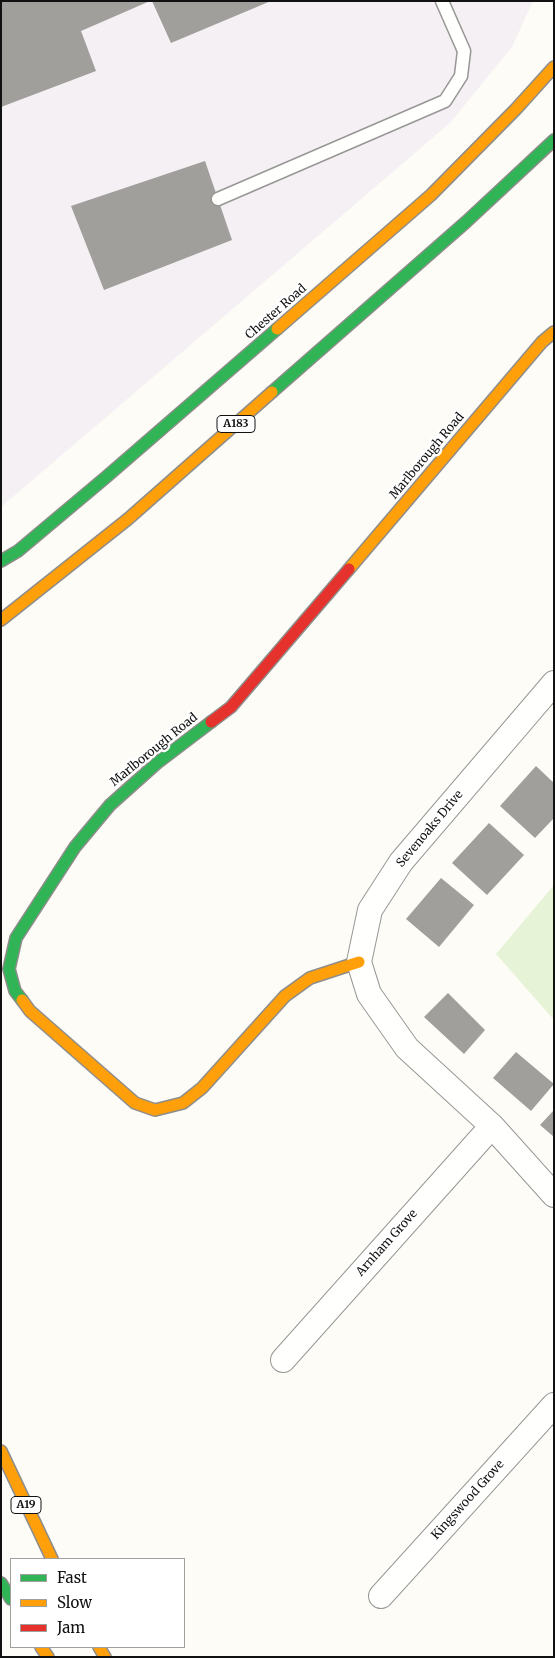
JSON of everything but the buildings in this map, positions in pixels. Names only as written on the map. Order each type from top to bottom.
[{"type":"main road","name":"Chester Road","points":[[1,561],[18,551],[98,484],[431,195],[516,109],[554,67]]},
{"type":"main road","name":"A183","points":[[1,620],[136,513],[466,222],[554,140]]},
{"type":"main road","name":"Marlborough Road","points":[[359,962],[310,978],[286,996],[202,1088],[183,1103],[155,1110],[135,1103],[30,1012],[15,991],[8,970],[16,938],[75,847],[110,805],[157,763],[231,707],[542,342],[554,332]]},
{"type":"main road","name":"A19","points":[[1,1451],[52,1558]]},
{"type":"main road","points":[[1,1582],[10,1596]]},
{"type":"street","name":"Sevenoaks Drive","points":[[554,683],[400,862],[370,910],[359,962],[369,994],[407,1048],[492,1126],[554,1195]]},
{"type":"street","name":"Arnham Grove","points":[[282,1360],[492,1126]]},
{"type":"street","name":"Kingswood Grove","points":[[382,1596],[554,1405]]},
{"type":"lane","points":[[218,199],[445,101],[461,76],[464,51],[442,1]]},
{"type":"shaded area","points":[[1,1],[533,1],[512,47],[450,123],[1,507]]},
{"type":"green space","points":[[554,885],[554,1020],[496,954]]},
{"type":"traffic: fast","points":[[272,392],[466,222],[554,140]]},
{"type":"traffic: fast","points":[[1,561],[18,551],[105,478],[277,329]]},
{"type":"traffic: fast","points":[[22,1000],[15,991],[9,969],[16,938],[75,847],[110,805],[157,763],[211,722]]},
{"type":"traffic: fast","points":[[1,1583],[10,1597]]},
{"type":"traffic: slow","points":[[277,329],[431,195],[516,109],[554,67]]},
{"type":"traffic: slow","points":[[349,569],[542,342],[554,332]]},
{"type":"traffic: slow","points":[[1,620],[128,519],[272,392]]},
{"type":"traffic: slow","points":[[22,1000],[30,1011],[135,1103],[155,1110],[183,1103],[202,1088],[285,996],[310,978],[359,962]]},
{"type":"traffic: slow","points":[[1,1451],[52,1558]]},
{"type":"traffic: slow","points":[[42,1648],[48,1657]]},
{"type":"traffic: slow","points":[[100,1648],[105,1657]]},
{"type":"traffic: jam","points":[[211,722],[231,707],[349,569]]}]
